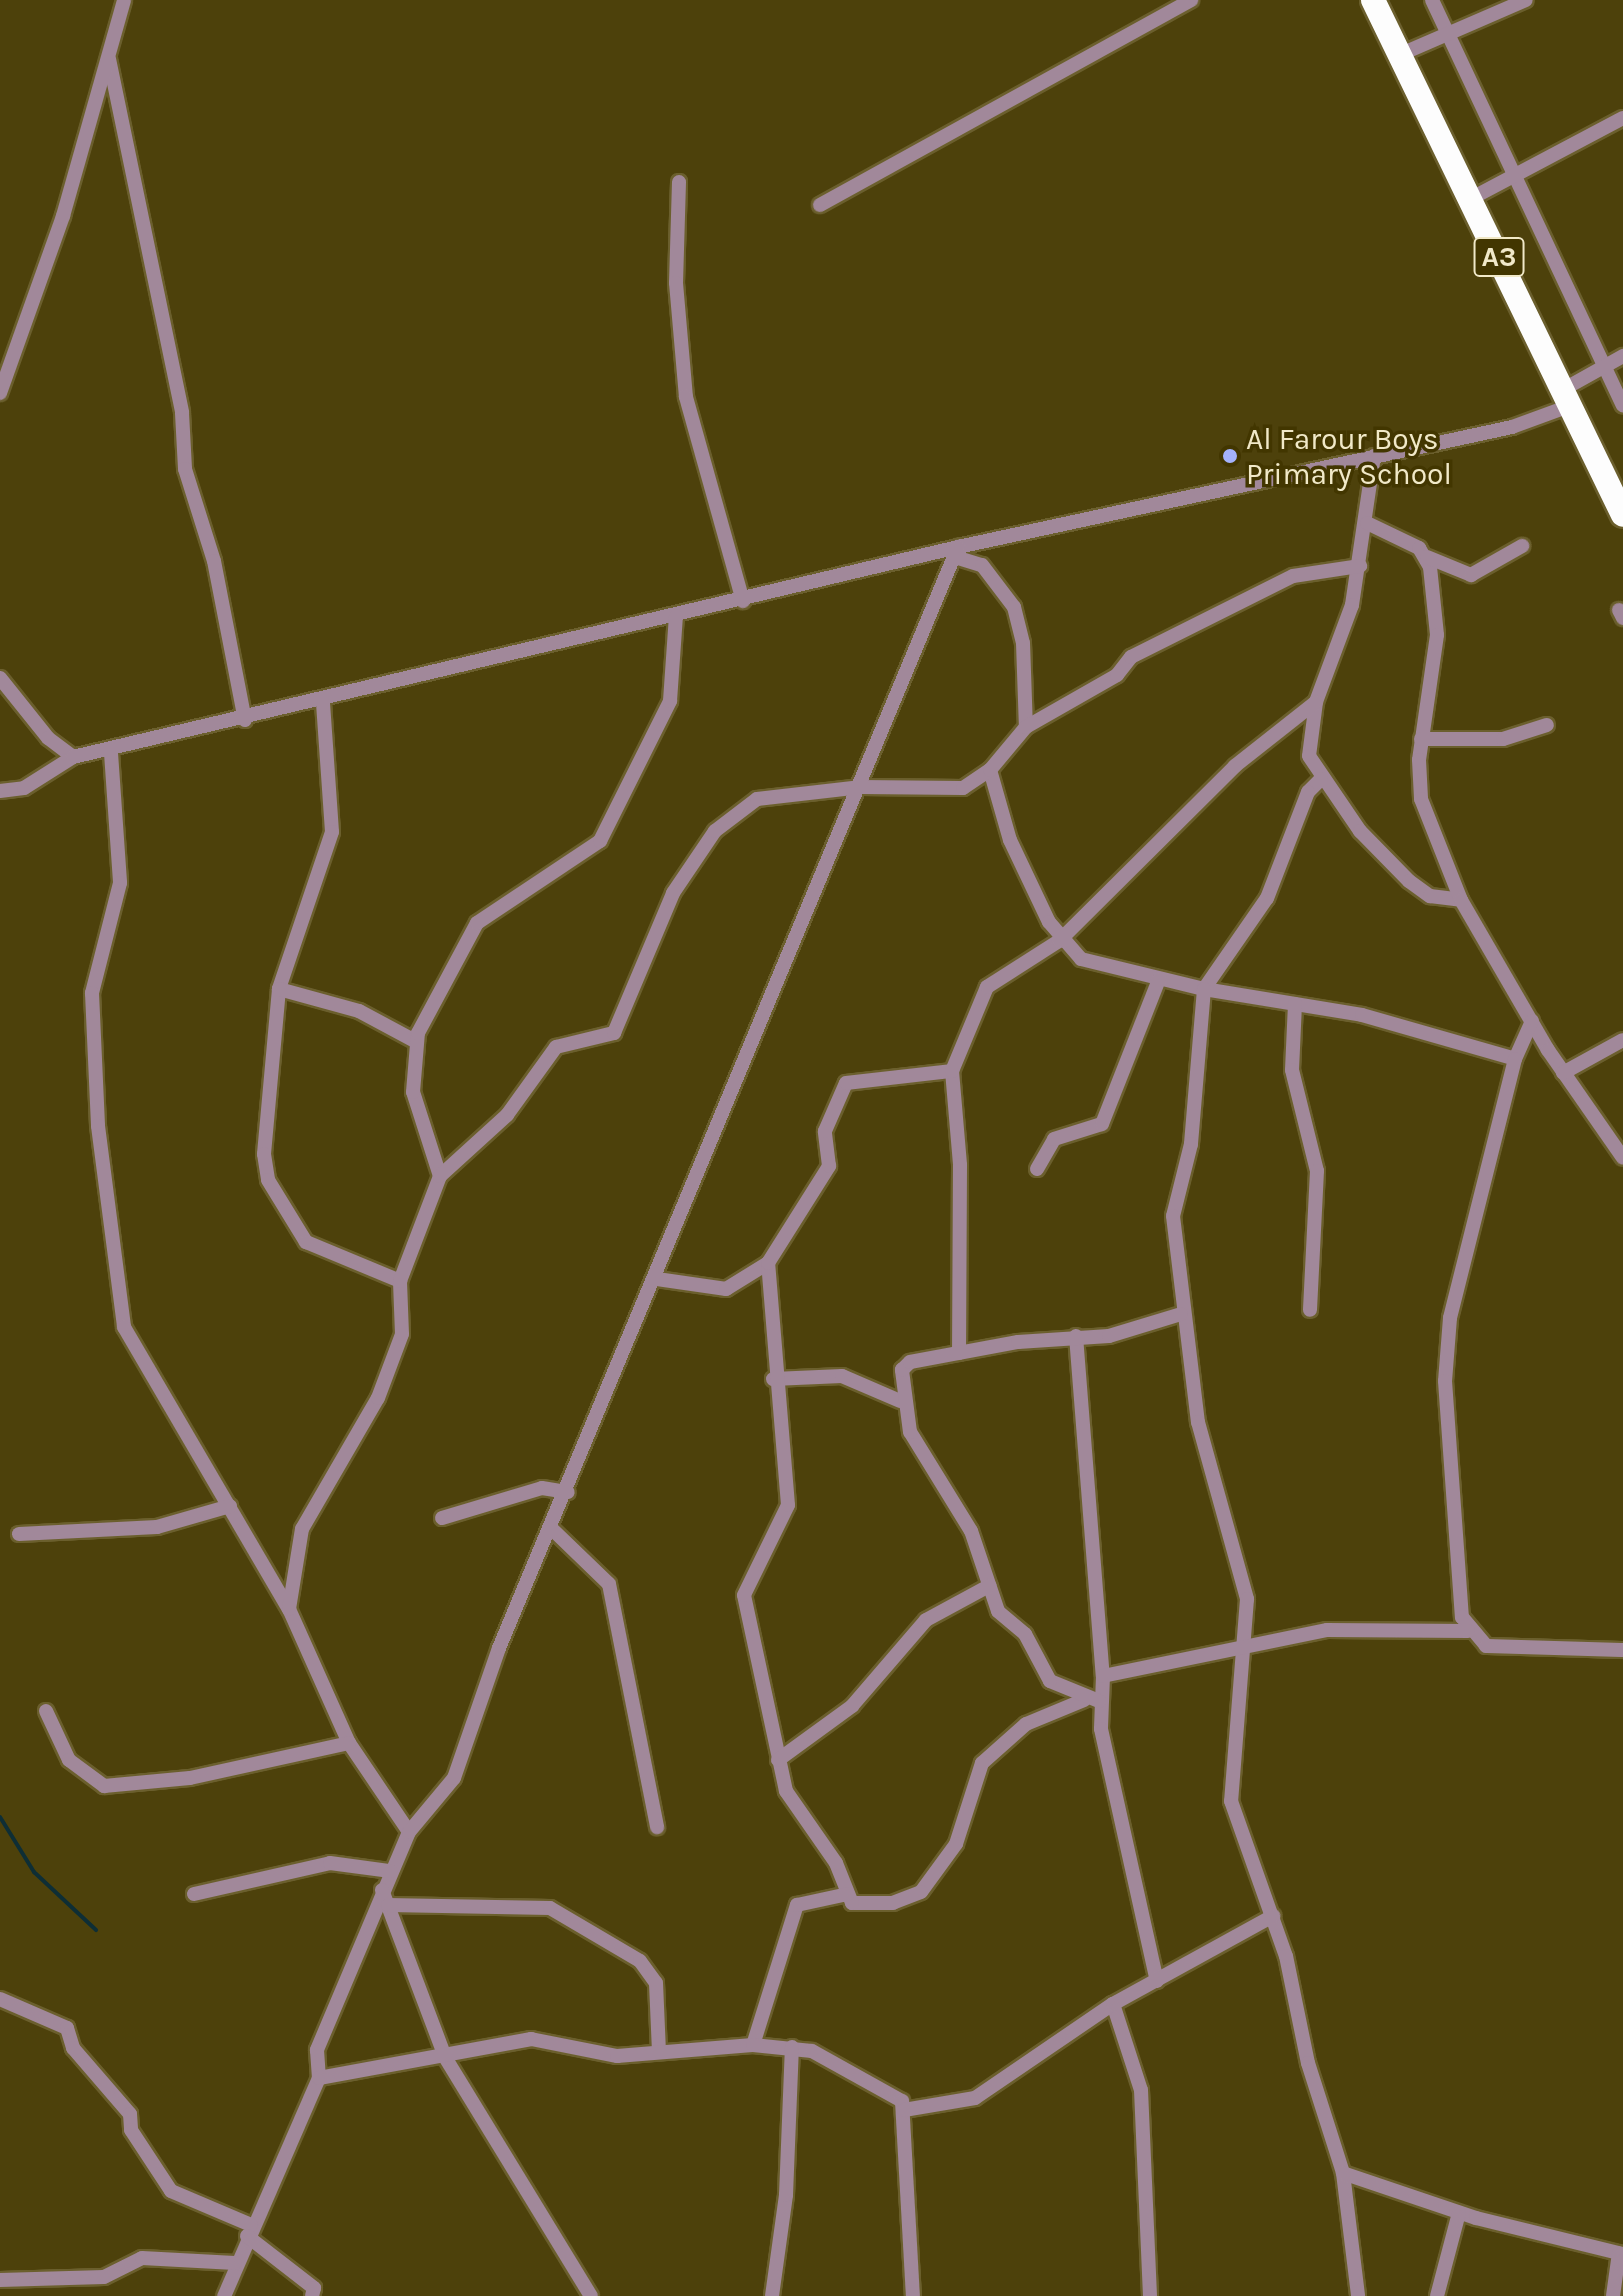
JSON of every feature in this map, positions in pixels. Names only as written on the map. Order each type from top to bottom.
[{"type":"highway","name":"A3","points":[[1373,0],[1623,515]]},
{"type":"street","points":[[0,393],[109,59],[124,0]]},
{"type":"street","points":[[820,205],[1191,0]]},
{"type":"street","points":[[1432,0],[1623,405]]},
{"type":"street","points":[[1399,55],[1526,0]]},
{"type":"street","points":[[109,59],[182,413],[185,469],[214,561],[245,720]]},
{"type":"street","points":[[1470,199],[1623,118]]},
{"type":"street","points":[[679,182],[676,283],[686,397],[743,601]]},
{"type":"street","points":[[0,791],[24,788],[73,757],[111,753],[676,616],[1543,419],[1623,356]]},
{"type":"street","points":[[1374,456],[1360,566],[1316,702],[1309,756],[1321,779],[1420,891],[1461,900]]},
{"type":"street","points":[[1367,523],[1427,557],[1471,575],[1522,546]]},
{"type":"street","points":[[957,552],[982,565],[1014,607],[1023,643],[1026,727]]},
{"type":"street","points":[[224,2296],[235,2263],[319,2078],[317,2050],[382,1890],[409,1832],[447,1794],[552,1529],[957,552]]},
{"type":"street","points":[[1427,557],[1437,635],[1421,739],[1421,799],[1461,900],[1563,1073],[1623,1158]]},
{"type":"street","points":[[289,1609],[302,1529],[378,1398],[402,1334],[400,1281],[440,1176],[507,1115],[556,1047],[614,1033],[684,872],[737,810],[757,799],[861,787],[963,788],[990,770],[1026,727],[1117,675],[1131,657],[1253,593],[1293,576],[1360,566]]},
{"type":"street","points":[[440,1176],[413,1092],[415,1041],[477,923],[600,841],[670,701],[676,616]]},
{"type":"street","points":[[0,678],[48,738],[73,757]]},
{"type":"street","points":[[959,1353],[952,1071],[987,987],[1059,941],[1235,766],[1316,702]]},
{"type":"street","points":[[323,703],[332,832],[279,989],[268,1180],[306,1242],[327,1257],[400,1281]]},
{"type":"street","points":[[1421,739],[1503,739],[1547,725]]},
{"type":"street","points":[[111,753],[120,883],[92,993],[115,1285],[133,1349],[230,1506],[289,1609],[349,1743],[409,1832]]},
{"type":"street","points":[[990,770],[1010,840],[1059,941],[1089,963],[1204,989],[1295,1004],[1515,1059]]},
{"type":"street","points":[[1321,779],[1308,792],[1267,898],[1204,989],[1191,1144],[1173,1216],[1181,1314],[1203,1446],[1239,1554],[1247,1647],[1231,1801],[1246,1860],[1273,1916],[1343,2173],[1358,2296]]},
{"type":"street","points":[[1037,1169],[1054,1139],[1102,1124],[1159,979]]},
{"type":"street","points":[[279,989],[359,1011],[415,1041]]},
{"type":"street","points":[[1295,1004],[1292,1070],[1317,1171],[1310,1310]]},
{"type":"street","points":[[1468,1631],[1445,1381],[1457,1281],[1487,1189],[1515,1059],[1532,1021]]},
{"type":"street","points":[[1563,1073],[1623,1040]]},
{"type":"street","points":[[657,1279],[726,1289],[768,1263],[827,1172],[825,1131],[846,1083],[952,1071]]},
{"type":"street","points":[[768,1263],[773,1379],[788,1509],[744,1595],[778,1760],[797,1817],[836,1863],[852,1903],[870,1905],[921,1892],[956,1844],[982,1763],[1026,1724],[1084,1700],[1099,1701]]},
{"type":"street","points":[[1084,1700],[1046,1677],[989,1586],[971,1531],[926,1462],[900,1401],[902,1370],[910,1362],[959,1353],[1076,1336],[1109,1336],[1181,1314]]},
{"type":"street","points":[[1076,1336],[1103,1676],[1099,1701],[1121,1838],[1157,1981]]},
{"type":"street","points":[[773,1379],[842,1376],[900,1401]]},
{"type":"street","points":[[442,1518],[542,1488],[568,1492]]},
{"type":"street","points":[[19,1534],[157,1527],[230,1506]]},
{"type":"street","points":[[552,1529],[609,1584],[657,1827]]},
{"type":"street","points":[[778,1760],[852,1706],[926,1620],[989,1586]]},
{"type":"street","points":[[1103,1676],[1327,1630],[1468,1631],[1486,1646],[1623,1650]]},
{"type":"street","points":[[46,1711],[69,1760],[104,1786],[190,1778],[349,1743]]},
{"type":"street","points":[[194,1894],[330,1863],[390,1871]]},
{"type":"street","points":[[382,1890],[445,2057],[591,2296]]},
{"type":"street","points":[[753,2045],[797,1905],[848,1894]]},
{"type":"street","points":[[388,1905],[550,1908],[640,1961],[656,1983],[659,2052]]},
{"type":"street","points":[[904,2110],[975,2098],[1113,2004],[1273,1916]]},
{"type":"street","points":[[0,1999],[67,2028],[73,2048],[126,2107],[131,2130],[171,2191],[249,2231],[314,2288],[312,2296]]},
{"type":"street","points":[[1113,2004],[1141,2090],[1150,2296]]},
{"type":"street","points":[[319,2078],[531,2039],[617,2056],[753,2045],[792,2047],[897,2095],[904,2110],[913,2296]]},
{"type":"street","points":[[772,2296],[786,2195],[792,2047]]},
{"type":"street","points":[[1343,2173],[1459,2213],[1621,2254],[1613,2296]]},
{"type":"street","points":[[1437,2296],[1459,2213]]},
{"type":"street","points":[[0,2280],[53,2273],[104,2277],[142,2258],[235,2263]]},
{"type":"waterway","points":[[0,1817],[34,1872],[96,1930]]},
{"type":"place","name":"Al Farour Boys Primary School","points":[[1230,456]]}]
